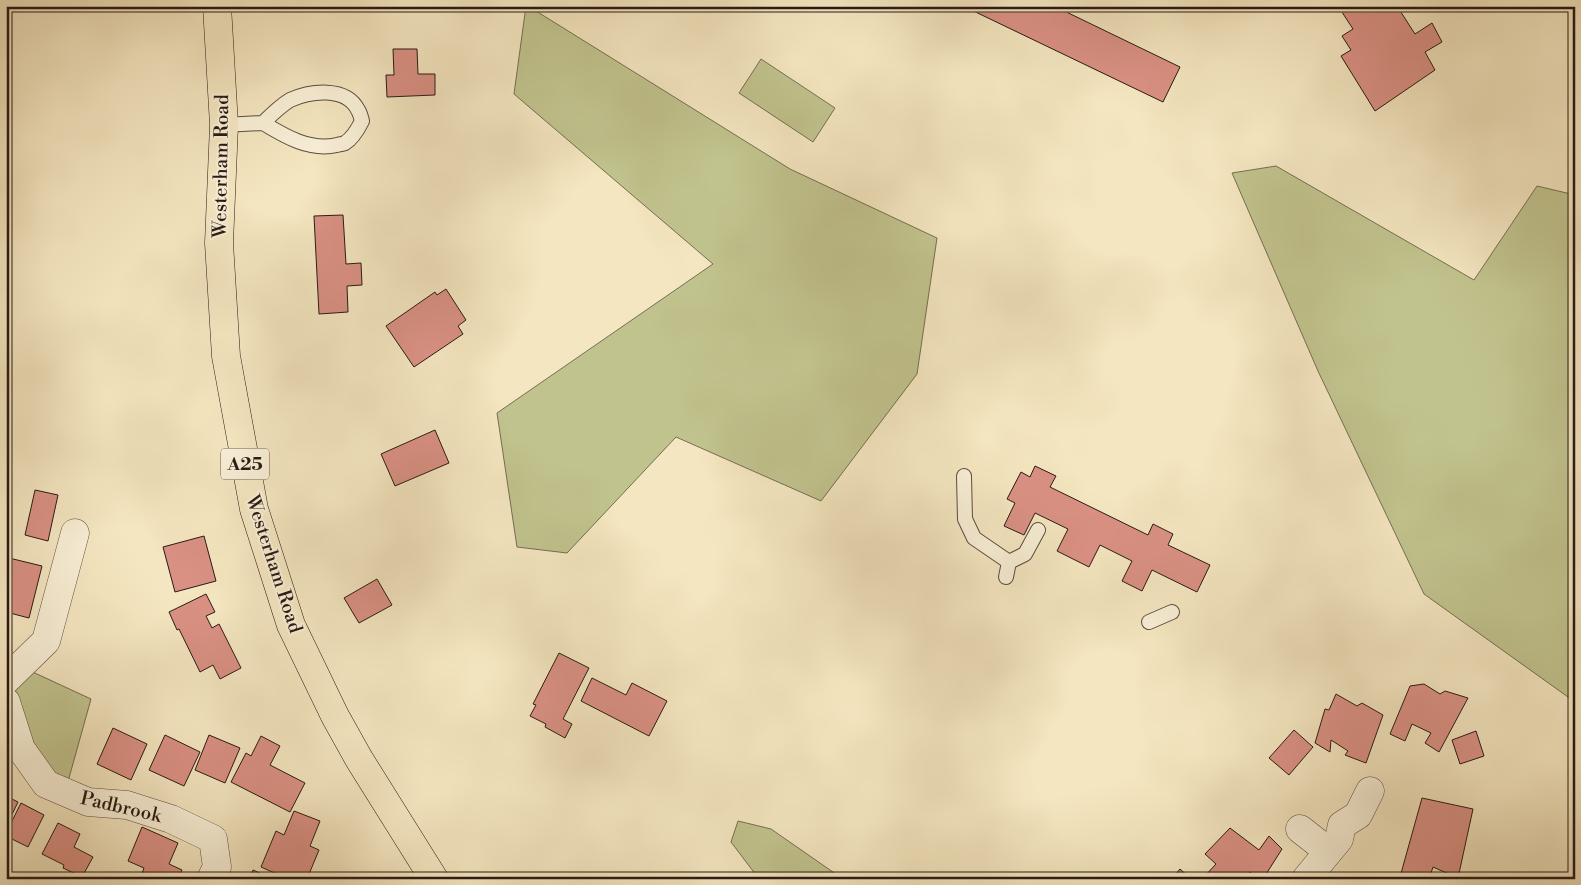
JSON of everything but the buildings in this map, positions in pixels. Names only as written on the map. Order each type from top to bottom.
[{"type":"main road","name":"Westerham Road","points":[[217,6],[224,125],[219,243],[226,356],[254,509],[291,625],[335,716],[359,759],[434,879]]},
{"type":"street","points":[[6,680],[46,641],[75,533]]},
{"type":"street","name":"Padbrook","points":[[6,702],[21,749],[46,784],[88,802],[127,805],[172,818],[213,839],[217,867],[211,879]]},
{"type":"street","points":[[1306,879],[1338,839],[1342,825],[1358,814],[1370,791]]},
{"type":"street","points":[[1300,829],[1328,851]]},
{"type":"lane","points":[[224,125],[263,123],[289,139],[309,145],[328,147],[345,143],[356,133],[362,121],[358,110],[351,101],[334,93],[315,92],[290,100],[263,123]]},
{"type":"lane","points":[[964,476],[965,519],[974,538],[1008,562]]},
{"type":"lane","points":[[1008,562],[1026,554],[1038,530]]},
{"type":"lane","points":[[1006,577],[1008,562]]},
{"type":"lane","points":[[1149,622],[1172,612]]},
{"type":"green space","points":[[526,6],[790,169],[937,238],[917,374],[821,501],[676,437],[567,553],[517,547],[497,413],[713,264],[514,94]]},
{"type":"green space","points":[[761,59],[835,108],[813,142],[739,93]]},
{"type":"green space","points":[[1276,166],[1474,280],[1537,186],[1575,195],[1575,702],[1424,594],[1318,371],[1232,173]]},
{"type":"green space","points":[[24,668],[91,699],[69,778],[64,782],[48,771],[33,748],[11,685]]},
{"type":"green space","points":[[738,821],[771,829],[843,879],[759,879],[731,842]]}]
